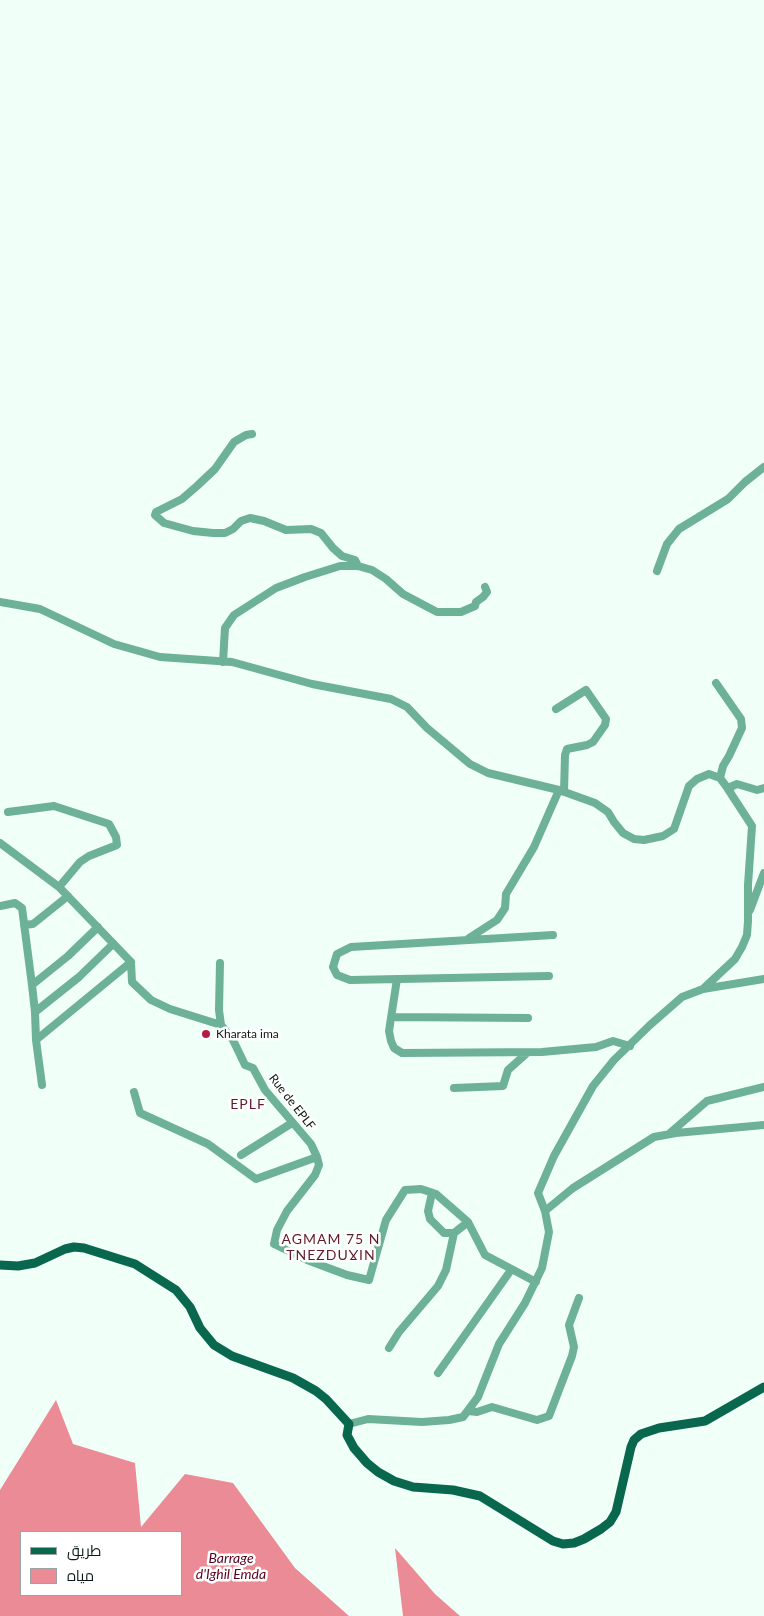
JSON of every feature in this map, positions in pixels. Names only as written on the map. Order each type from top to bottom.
[{"type":"main road","points":[[0,1265],[18,1266],[35,1263],[65,1249],[74,1247],[84,1248],[134,1264],[176,1290],[190,1308],[200,1328],[214,1345],[232,1356],[293,1378],[326,1399],[349,1424],[348,1436],[354,1448],[378,1472],[394,1481],[413,1487],[453,1490],[480,1496],[553,1541],[563,1544],[574,1543],[584,1539],[610,1522],[616,1512],[631,1447],[634,1440],[641,1434],[659,1428],[705,1421],[764,1388]]},
{"type":"street","points":[[252,434],[246,435],[234,442],[215,469],[182,499],[156,512],[154,515],[164,523],[213,534],[225,533],[233,529],[241,521],[250,518],[264,521],[286,530],[311,529],[321,533],[333,548],[342,556],[355,560],[358,566]]},
{"type":"street","points":[[657,571],[667,544],[680,529],[728,499],[764,467]]},
{"type":"street","points":[[223,662],[225,628],[234,615],[276,588],[305,576],[340,566],[358,566],[372,570],[403,594],[437,612],[461,612],[475,606],[476,602],[487,592],[485,587]]},
{"type":"street","points":[[0,602],[40,609],[114,644],[160,657],[232,662],[312,684],[391,699],[407,707],[432,733],[470,764],[488,773],[561,791],[595,803],[608,812],[623,833],[634,839],[644,840],[664,836],[674,829],[689,786],[697,778],[709,774],[720,778],[731,792]]},
{"type":"street","points":[[716,684],[741,719],[742,728],[723,766],[720,778]]},
{"type":"street","points":[[468,939],[497,920],[505,908],[506,894],[534,847],[561,791],[567,749],[593,742],[605,725],[606,719],[586,690],[556,709]]},
{"type":"street","points":[[704,989],[735,959],[747,935],[752,826],[728,788],[737,784],[757,790],[764,788]]},
{"type":"street","points":[[8,812],[54,806],[109,824],[116,837],[117,845],[80,862],[59,887]]},
{"type":"street","points":[[0,843],[59,887],[68,896],[131,962],[132,982],[151,1000],[170,1009],[222,1025],[219,1010],[220,963]]},
{"type":"street","points":[[749,914],[764,873]]},
{"type":"street","points":[[24,925],[33,924],[68,896]]},
{"type":"street","points":[[0,906],[15,903],[22,908],[42,1085]]},
{"type":"street","points":[[32,985],[68,956],[98,928]]},
{"type":"street","points":[[549,976],[350,980],[337,975],[333,967],[338,954],[351,946],[553,935]]},
{"type":"street","points":[[35,1012],[79,978],[113,944]]},
{"type":"street","points":[[36,1040],[131,962]]},
{"type":"street","points":[[397,979],[389,1031],[394,1048],[402,1053],[527,1053],[596,1047],[613,1041],[630,1046]]},
{"type":"street","points":[[349,1424],[368,1419],[422,1422],[463,1417],[478,1397],[499,1344],[525,1304],[542,1268],[549,1232],[545,1210],[538,1193],[554,1156],[593,1086],[614,1060],[682,997],[704,989],[764,979]]},
{"type":"street","points":[[392,1016],[528,1018]]},
{"type":"street","name":"Rue de EPLF","points":[[222,1025],[233,1040],[245,1066],[253,1068],[265,1090],[311,1144],[317,1157]]},
{"type":"street","points":[[454,1088],[503,1086],[508,1070],[527,1053]]},
{"type":"street","points":[[668,1134],[707,1101],[764,1087]]},
{"type":"street","points":[[134,1092],[140,1113],[208,1144],[256,1179],[317,1157],[319,1165],[315,1175],[287,1211],[277,1230],[274,1244],[307,1260],[347,1275],[368,1280],[386,1220],[406,1190],[421,1189],[436,1194],[468,1222],[485,1254],[536,1282]]},
{"type":"street","points":[[241,1155],[292,1123]]},
{"type":"street","points":[[545,1210],[573,1188],[654,1137],[764,1125]]},
{"type":"street","points":[[432,1193],[428,1211],[430,1219],[444,1233],[454,1233],[468,1222]]},
{"type":"street","points":[[389,1348],[399,1332],[438,1286],[446,1270],[454,1233]]},
{"type":"street","points":[[438,1373],[512,1270]]},
{"type":"street","points":[[468,1411],[477,1412],[492,1407],[529,1419],[538,1420],[549,1416],[572,1356],[574,1347],[569,1325],[579,1298]]},
{"type":"water","name":"Barrage d'Ighil Emda","points":[[56,1400],[73,1444],[135,1463],[141,1527],[185,1474],[233,1483],[295,1568],[349,1616],[0,1616],[0,1490]]},
{"type":"water","points":[[395,1548],[435,1594],[460,1616],[403,1616]]},
{"type":"place","name":"Kharata ima","points":[[206,1034]]},
{"type":"district","name":"EPLF","points":[[248,1104]]},
{"type":"district","name":"AGMAM 75 N TNEZDUƔIN","points":[[331,1248]]}]
